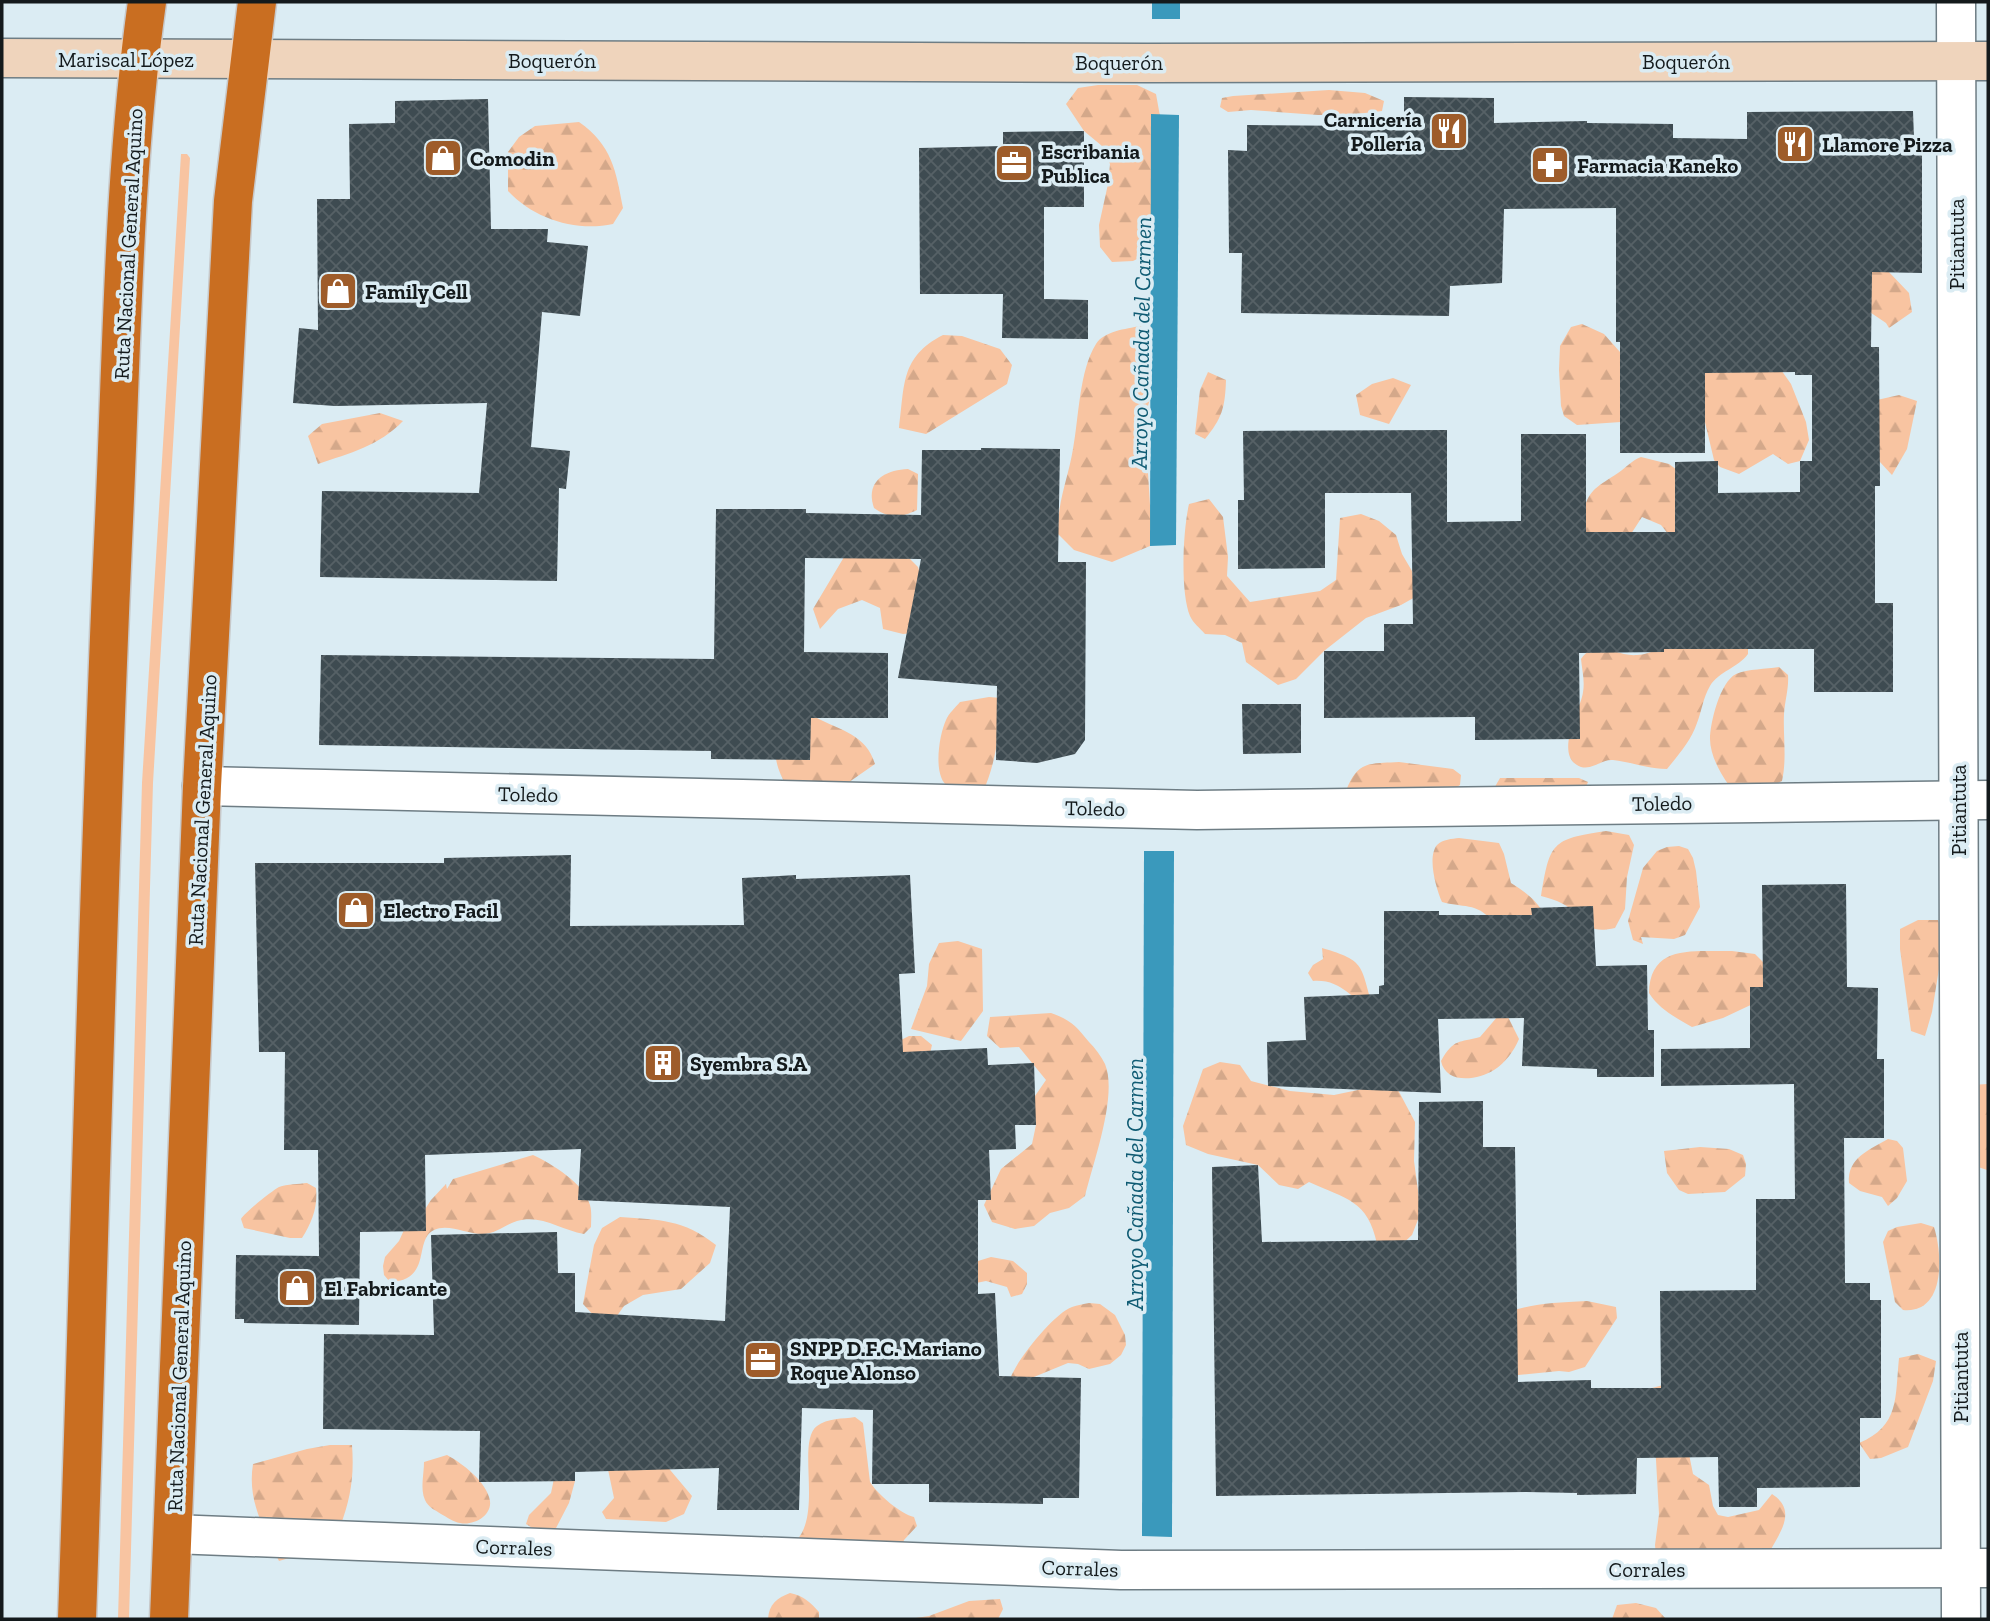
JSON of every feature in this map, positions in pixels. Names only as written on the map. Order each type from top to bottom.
[{"type":"highway","name":"Ruta Nacional General Aquino","points":[[77,1619],[102,784],[129,191],[139,59],[148,2]]},
{"type":"highway","name":"Ruta Nacional General Aquino","points":[[169,1619],[202,786],[233,201],[257,2]]},
{"type":"street","name":"Pitiantuta","points":[[1956,2],[1971,61],[1975,1568],[1961,1619]]},
{"type":"street","name":"Mariscal López","points":[[2,58],[250,58]]},
{"type":"street","name":"Boquerón","points":[[250,58],[1147,63],[1971,61]]},
{"type":"street","name":"Toledo","points":[[202,786],[1197,810],[1973,800]]},
{"type":"street","name":"Corrales","points":[[173,1534],[1177,1571],[1975,1568]]},
{"type":"green space","points":[[1137,85],[1156,94],[1163,133],[1159,203],[1147,254],[1133,261],[1112,262],[1100,247],[1099,225],[1110,164],[1102,146],[1084,131],[1066,104],[1078,88]]},
{"type":"green space","points":[[1329,90],[1365,93],[1384,101],[1382,111],[1318,115],[1251,110],[1228,112],[1220,107],[1222,98],[1233,96]]},
{"type":"green space","points":[[579,122],[599,140],[615,171],[623,208],[613,224],[585,226],[556,221],[530,209],[508,191],[508,152],[519,137],[535,126]]},
{"type":"green space","points":[[181,154],[187,154],[190,158],[153,783],[129,1619],[118,1619],[142,783]]},
{"type":"green space","points":[[1843,269],[1887,270],[1909,293],[1912,312],[1889,328],[1886,323],[1849,298]]},
{"type":"green space","points":[[1582,324],[1604,334],[1620,352],[1621,422],[1577,425],[1564,416],[1561,406],[1560,346],[1571,327]]},
{"type":"green space","points":[[1140,326],[1158,336],[1162,354],[1141,432],[1148,473],[1152,537],[1150,546],[1112,562],[1074,550],[1058,534],[1059,511],[1090,355],[1104,336]]},
{"type":"green space","points":[[943,335],[962,336],[1000,349],[1012,365],[1007,384],[926,434],[899,428],[904,385],[912,363],[919,353]]},
{"type":"green space","points":[[1721,336],[1779,367],[1791,384],[1806,422],[1809,440],[1800,461],[1788,464],[1773,454],[1739,474],[1720,467],[1714,460],[1694,376]]},
{"type":"green space","points":[[1208,372],[1226,380],[1222,412],[1205,439],[1195,434],[1200,390]]},
{"type":"green space","points":[[1393,378],[1411,385],[1389,424],[1360,415],[1356,395],[1372,384]]},
{"type":"green space","points":[[1899,395],[1917,401],[1907,449],[1892,475],[1879,461],[1877,400]]},
{"type":"green space","points":[[380,413],[403,421],[374,443],[318,464],[308,436],[322,424]]},
{"type":"green space","points":[[1641,457],[1669,464],[1677,470],[1681,550],[1661,525],[1642,517],[1592,594],[1583,519],[1586,502],[1598,486]]},
{"type":"green space","points":[[908,469],[918,474],[917,510],[895,516],[874,508],[874,484],[884,475]]},
{"type":"green space","points":[[1209,499],[1223,517],[1228,557],[1227,576],[1250,602],[1320,591],[1336,580],[1340,518],[1361,514],[1379,521],[1396,535],[1402,554],[1412,571],[1417,596],[1366,618],[1324,651],[1296,679],[1278,685],[1246,662],[1242,643],[1225,635],[1205,634],[1190,616],[1184,577],[1187,515],[1189,504]]},
{"type":"green space","points":[[902,551],[918,567],[924,586],[923,632],[903,634],[883,629],[880,608],[862,600],[838,609],[820,629],[813,609],[844,557]]},
{"type":"green space","points":[[1673,639],[1748,644],[1748,654],[1710,686],[1691,736],[1667,769],[1613,760],[1585,768],[1573,761],[1568,743],[1583,692],[1581,659],[1587,652],[1600,648],[1628,655],[1647,653]]},
{"type":"green space","points":[[1779,667],[1788,675],[1782,781],[1771,786],[1732,789],[1724,779],[1712,752],[1710,732],[1717,704],[1725,685],[1736,674]]},
{"type":"green space","points":[[989,697],[1001,698],[998,735],[987,783],[982,794],[949,787],[940,775],[939,766],[939,745],[946,720],[960,702]]},
{"type":"green space","points":[[815,717],[859,740],[871,754],[875,764],[842,787],[788,789],[776,756],[783,721]]},
{"type":"green space","points":[[1399,762],[1453,769],[1461,775],[1460,785],[1452,790],[1346,791],[1360,769],[1372,764]]},
{"type":"green space","points":[[1500,778],[1579,778],[1588,782],[1584,791],[1492,792]]},
{"type":"green space","points":[[1606,831],[1629,835],[1634,845],[1627,877],[1625,909],[1615,928],[1604,930],[1590,927],[1563,904],[1541,896],[1547,865],[1556,847],[1574,837]]},
{"type":"green space","points":[[1459,838],[1499,843],[1511,883],[1526,893],[1545,916],[1492,921],[1475,908],[1442,902],[1434,873],[1434,850],[1442,842]]},
{"type":"green space","points":[[1679,846],[1688,849],[1693,858],[1700,907],[1685,935],[1674,939],[1641,937],[1643,944],[1633,940],[1628,921],[1643,868],[1657,851]]},
{"type":"green space","points":[[1918,920],[1938,920],[1944,938],[1932,1012],[1925,1036],[1911,1031],[1900,949],[1900,929]]},
{"type":"green space","points":[[958,941],[982,949],[983,1011],[961,1041],[911,1029],[927,986],[929,964],[939,943]]},
{"type":"green space","points":[[1322,948],[1347,957],[1360,967],[1373,1007],[1332,983],[1313,981],[1308,973],[1313,965],[1323,959]]},
{"type":"green space","points":[[1732,951],[1755,954],[1763,962],[1765,982],[1757,1002],[1723,1018],[1692,1027],[1663,1009],[1649,993],[1651,977],[1657,965],[1666,958],[1690,952]]},
{"type":"green space","points":[[1504,1009],[1519,1039],[1509,1056],[1494,1070],[1480,1076],[1463,1078],[1449,1074],[1441,1061],[1450,1048],[1457,1043],[1480,1037]]},
{"type":"green space","points":[[1051,1013],[1064,1018],[1077,1028],[1096,1049],[1105,1064],[1108,1077],[1106,1111],[1085,1196],[1069,1208],[1050,1213],[1034,1226],[1015,1229],[992,1222],[984,1205],[1001,1169],[1032,1144],[1036,1125],[1035,1096],[1046,1080],[1019,1047],[1000,1048],[987,1036],[990,1017]]},
{"type":"green space","points":[[909,1036],[921,1036],[932,1045],[927,1066],[891,1045]]},
{"type":"green space","points":[[1220,1062],[1240,1065],[1251,1081],[1290,1091],[1334,1095],[1377,1086],[1397,1088],[1415,1122],[1414,1161],[1419,1217],[1412,1235],[1399,1247],[1377,1244],[1368,1218],[1344,1197],[1309,1182],[1298,1189],[1279,1185],[1258,1165],[1208,1154],[1186,1145],[1183,1126],[1203,1069]]},
{"type":"green space","points":[[1988,1084],[1987,1170],[1960,1161],[1970,1085]]},
{"type":"green space","points":[[1888,1139],[1897,1141],[1903,1148],[1907,1181],[1897,1198],[1888,1206],[1882,1197],[1860,1191],[1849,1183],[1849,1174],[1855,1161]]},
{"type":"green space","points":[[1700,1147],[1729,1149],[1743,1155],[1746,1164],[1745,1176],[1725,1192],[1688,1194],[1679,1190],[1667,1173],[1664,1151]]},
{"type":"green space","points":[[533,1155],[566,1175],[587,1197],[591,1208],[591,1227],[584,1234],[543,1221],[526,1219],[487,1234],[439,1228],[428,1235],[412,1274],[403,1280],[390,1282],[384,1275],[385,1257],[399,1241],[404,1230],[420,1217],[446,1184],[447,1189],[453,1179]]},
{"type":"green space","points":[[307,1183],[316,1188],[316,1202],[302,1238],[244,1228],[241,1219],[243,1216],[271,1192],[282,1186]]},
{"type":"green space","points":[[620,1217],[671,1222],[693,1230],[716,1245],[710,1263],[681,1289],[643,1295],[624,1306],[607,1330],[583,1304],[594,1245],[602,1228]]},
{"type":"green space","points":[[1921,1223],[1934,1227],[1939,1253],[1938,1281],[1927,1303],[1917,1309],[1903,1310],[1895,1302],[1883,1242],[1888,1231]]},
{"type":"green space","points":[[991,1257],[1013,1261],[1027,1273],[1027,1284],[1022,1294],[1011,1297],[1007,1287],[986,1281],[932,1292],[978,1261]]},
{"type":"green space","points":[[1587,1301],[1616,1307],[1617,1318],[1585,1367],[1569,1372],[1497,1377],[1490,1319],[1538,1305]]},
{"type":"green space","points":[[1089,1303],[1100,1304],[1115,1315],[1125,1335],[1126,1345],[1121,1355],[1110,1364],[1089,1369],[1068,1363],[1029,1379],[1009,1383],[1018,1364],[1055,1319],[1072,1307]]},
{"type":"green space","points":[[1918,1354],[1936,1361],[1933,1381],[1908,1447],[1881,1458],[1870,1459],[1859,1443],[1882,1428],[1889,1419],[1895,1398],[1899,1358]]},
{"type":"green space","points":[[1663,1385],[1689,1454],[1693,1474],[1709,1485],[1713,1506],[1718,1515],[1728,1517],[1759,1510],[1772,1494],[1780,1500],[1784,1507],[1784,1521],[1770,1551],[1656,1555],[1659,1514],[1652,1388]]},
{"type":"green space","points":[[855,1417],[863,1423],[870,1482],[890,1503],[914,1517],[917,1526],[904,1540],[898,1558],[796,1541],[804,1529],[808,1513],[811,1434],[817,1426],[825,1422]]},
{"type":"green space","points":[[330,1445],[352,1445],[353,1459],[349,1496],[333,1545],[279,1561],[255,1502],[252,1490],[253,1464]]},
{"type":"green space","points":[[655,1452],[692,1496],[684,1514],[666,1522],[606,1519],[602,1512],[614,1498],[606,1460]]},
{"type":"green space","points":[[447,1455],[473,1474],[488,1494],[490,1506],[481,1519],[465,1524],[455,1522],[432,1508],[425,1500],[422,1486],[424,1462]]},
{"type":"green space","points":[[555,1474],[575,1481],[569,1503],[555,1530],[534,1529],[526,1524],[529,1515],[551,1493]]},
{"type":"green space","points":[[790,1593],[810,1602],[819,1612],[819,1619],[768,1619],[774,1602]]},
{"type":"green space","points":[[1000,1599],[1003,1609],[998,1619],[909,1619],[929,1616],[969,1601]]},
{"type":"green space","points":[[1636,1603],[1656,1608],[1666,1619],[1612,1619],[1617,1605]]},
{"type":"water","points":[[1152,2],[1180,2],[1180,19],[1152,19]]},
{"type":"water","points":[[1151,114],[1179,115],[1176,545],[1150,546]]},
{"type":"water","points":[[1144,851],[1174,851],[1172,1537],[1142,1536]]},
{"type":"building","points":[[1404,97],[1494,98],[1494,123],[1587,121],[1673,124],[1673,138],[1747,139],[1747,112],[1913,111],[1914,138],[1922,138],[1922,273],[1872,272],[1871,347],[1879,347],[1880,486],[1875,486],[1875,603],[1893,603],[1893,692],[1814,692],[1814,649],[1664,649],[1664,652],[1579,653],[1580,739],[1475,740],[1475,717],[1324,718],[1324,651],[1384,651],[1384,624],[1413,624],[1411,493],[1325,493],[1325,568],[1238,569],[1238,500],[1244,500],[1243,431],[1447,430],[1447,522],[1521,521],[1521,434],[1586,434],[1586,532],[1675,532],[1675,462],[1718,461],[1718,493],[1800,492],[1800,461],[1812,461],[1812,375],[1795,375],[1795,372],[1705,373],[1705,453],[1620,453],[1620,342],[1616,342],[1616,208],[1504,209],[1502,283],[1450,286],[1449,316],[1241,313],[1242,253],[1229,253],[1228,150],[1247,151],[1247,125],[1368,126],[1368,115],[1404,115]]},
{"type":"building","points":[[488,99],[491,229],[548,229],[547,242],[588,246],[580,316],[542,312],[531,447],[570,451],[566,489],[559,488],[557,581],[320,577],[322,491],[479,493],[487,403],[335,406],[293,403],[299,328],[318,330],[317,199],[350,199],[349,124],[395,123],[395,101]]},
{"type":"building","points":[[1084,131],[1084,207],[1044,207],[1044,299],[1088,300],[1088,339],[1002,338],[1003,294],[920,294],[919,148],[1003,146],[1003,132]]},
{"type":"building","points":[[1060,449],[1058,562],[1086,562],[1085,740],[1075,754],[1037,763],[996,760],[997,686],[898,678],[921,559],[805,558],[804,652],[888,653],[888,718],[811,718],[810,760],[711,759],[711,751],[319,745],[321,655],[714,659],[716,509],[806,509],[806,513],[921,515],[922,450]]},
{"type":"building","points":[[1242,704],[1301,704],[1301,753],[1243,754]]},
{"type":"building","points":[[571,855],[570,926],[744,925],[742,878],[910,875],[915,973],[899,974],[903,1052],[987,1048],[988,1065],[1034,1063],[1036,1125],[1015,1125],[1016,1149],[989,1150],[991,1200],[978,1200],[978,1294],[995,1293],[999,1376],[1081,1378],[1079,1498],[1043,1498],[1043,1504],[929,1502],[929,1484],[872,1484],[873,1410],[802,1408],[799,1510],[717,1510],[719,1468],[575,1472],[575,1481],[479,1482],[480,1431],[323,1429],[324,1334],[434,1335],[431,1235],[557,1232],[558,1273],[575,1273],[575,1312],[725,1321],[730,1207],[578,1200],[581,1149],[425,1155],[426,1231],[360,1232],[359,1325],[244,1323],[244,1319],[235,1319],[236,1255],[319,1256],[318,1150],[284,1150],[285,1052],[259,1052],[255,863],[444,863],[444,858]]},
{"type":"building","points":[[1846,884],[1847,987],[1878,988],[1877,1059],[1884,1059],[1884,1138],[1844,1138],[1845,1283],[1870,1283],[1870,1300],[1881,1300],[1881,1418],[1860,1418],[1860,1487],[1757,1488],[1757,1507],[1719,1507],[1718,1457],[1637,1458],[1636,1494],[1526,1492],[1216,1496],[1212,1167],[1258,1165],[1262,1242],[1418,1240],[1419,1102],[1483,1101],[1483,1147],[1515,1147],[1518,1382],[1591,1380],[1591,1388],[1661,1388],[1660,1291],[1756,1290],[1756,1199],[1795,1199],[1794,1084],[1661,1086],[1661,1049],[1750,1048],[1750,987],[1763,987],[1762,885]]},
{"type":"building","points":[[1593,906],[1596,966],[1647,965],[1648,1030],[1654,1030],[1654,1077],[1597,1077],[1597,1069],[1522,1066],[1524,1018],[1438,1019],[1441,1093],[1268,1086],[1267,1042],[1306,1040],[1304,997],[1379,994],[1379,986],[1384,985],[1384,911],[1439,911],[1439,915],[1532,915],[1531,908]]},
{"type":"place","name":"Carnicería Pollería","points":[[1449,131]]},
{"type":"place","name":"Llamore Pizza","points":[[1795,144]]},
{"type":"place","name":"Comodin","points":[[443,158]]},
{"type":"place","name":"Escribania Publica","points":[[1014,163]]},
{"type":"place","name":"Farmacia Kaneko","points":[[1550,165]]},
{"type":"place","name":"Family Cell","points":[[338,291]]},
{"type":"place","name":"Electro Facil","points":[[356,910]]},
{"type":"place","name":"Syembra S.A","points":[[663,1063]]},
{"type":"place","name":"El Fabricante","points":[[297,1288]]},
{"type":"place","name":"SNPP D.F.C. Mariano Roque Alonso","points":[[763,1360]]},
{"type":"water label","name":"Arroyo Cañada del Carmen","points":[[1141,343]]},
{"type":"water label","name":"Arroyo Cañada del Carmen","points":[[1135,1184]]}]
